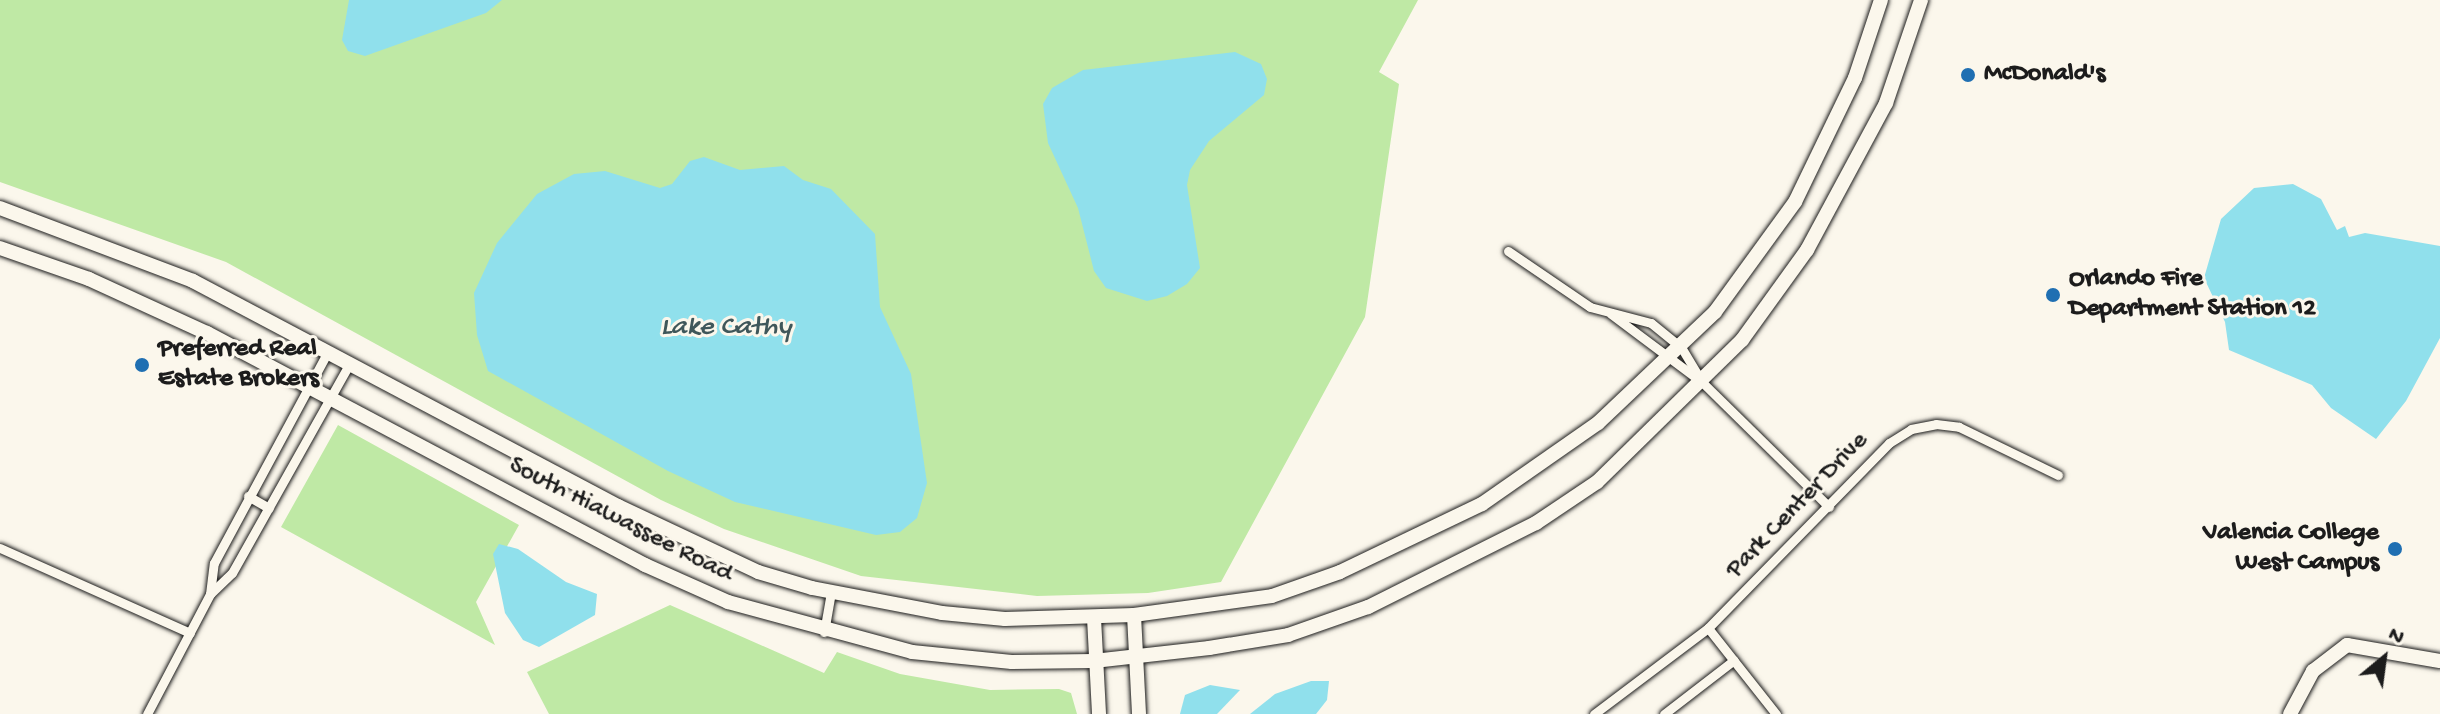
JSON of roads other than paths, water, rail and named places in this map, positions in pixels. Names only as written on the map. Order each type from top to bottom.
[{"type":"street","name":"South Hiawassee Road","points":[[0,208],[193,281],[693,544],[758,572],[831,592],[942,613],[1094,618],[1134,615],[1272,596],[1408,542],[1547,463],[1668,360],[1746,273],[1795,202],[1855,78],[1881,0]]},
{"type":"street","name":"South Hiawassee Road","points":[[0,248],[166,313],[645,565],[728,602],[824,632],[912,652],[1012,662],[1094,661],[1135,656],[1288,635],[1368,607],[1453,569],[1536,523],[1597,482],[1702,382],[1779,292],[1831,210],[1886,103],[1921,0]]},
{"type":"street","points":[[1508,251],[1570,297],[1611,314],[1668,360],[1702,382],[1829,507]]},
{"type":"street","points":[[1611,314],[1638,316],[1681,347],[1702,382]]},
{"type":"street","points":[[210,594],[214,563],[328,351]]},
{"type":"street","points":[[147,714],[210,594],[232,573],[350,363]]},
{"type":"street","name":"Park Center Drive","points":[[1594,714],[1708,628],[1889,443],[1911,429],[1936,424],[1959,427],[2058,475]]},
{"type":"street","points":[[248,496],[269,508]]},
{"type":"street","points":[[0,548],[190,633]]},
{"type":"street","points":[[824,632],[831,592]]},
{"type":"street","points":[[1134,615],[1139,714]]},
{"type":"street","points":[[1094,618],[1099,714]]},
{"type":"street","points":[[1708,628],[1776,714]]},
{"type":"street","points":[[2290,714],[2313,671],[2347,645],[2440,661]]},
{"type":"street","points":[[1664,714],[1734,660]]},
{"type":"water","points":[[349,0],[502,0],[486,13],[365,56],[348,51],[342,40]]},
{"type":"water","points":[[1235,52],[1261,64],[1267,79],[1264,95],[1209,141],[1190,170],[1187,185],[1200,268],[1187,284],[1167,296],[1147,301],[1106,288],[1094,271],[1078,208],[1048,143],[1043,104],[1052,88],[1083,70]]},
{"type":"water","name":"Lake Cathy","points":[[704,157],[740,170],[784,166],[803,180],[831,189],[875,234],[880,307],[911,374],[927,483],[917,518],[900,532],[876,535],[735,502],[668,471],[488,371],[477,335],[474,293],[497,243],[537,194],[574,174],[605,171],[660,188],[672,184],[690,161]]},
{"type":"water","points":[[2293,184],[2321,199],[2337,230],[2345,226],[2349,237],[2365,233],[2440,246],[2440,338],[2406,401],[2376,439],[2331,408],[2312,385],[2229,350],[2225,322],[2204,278],[2221,219],[2254,188]]},
{"type":"water","points":[[499,544],[518,549],[566,582],[597,594],[595,615],[539,647],[523,640],[505,613],[493,554]]},
{"type":"water","points":[[1311,681],[1329,681],[1327,700],[1316,714],[1250,714],[1275,694]]},
{"type":"water","points":[[1210,685],[1240,690],[1217,714],[1180,714],[1185,695]]},
{"type":"place","name":"McDonald's","points":[[1968,75]]},
{"type":"place","name":"Orlando Fire Department Station 12","points":[[2053,295]]},
{"type":"place","name":"Preferred Real Estate Brokers","points":[[142,365]]},
{"type":"place","name":"Valencia College West Campus","points":[[2395,549]]}]
